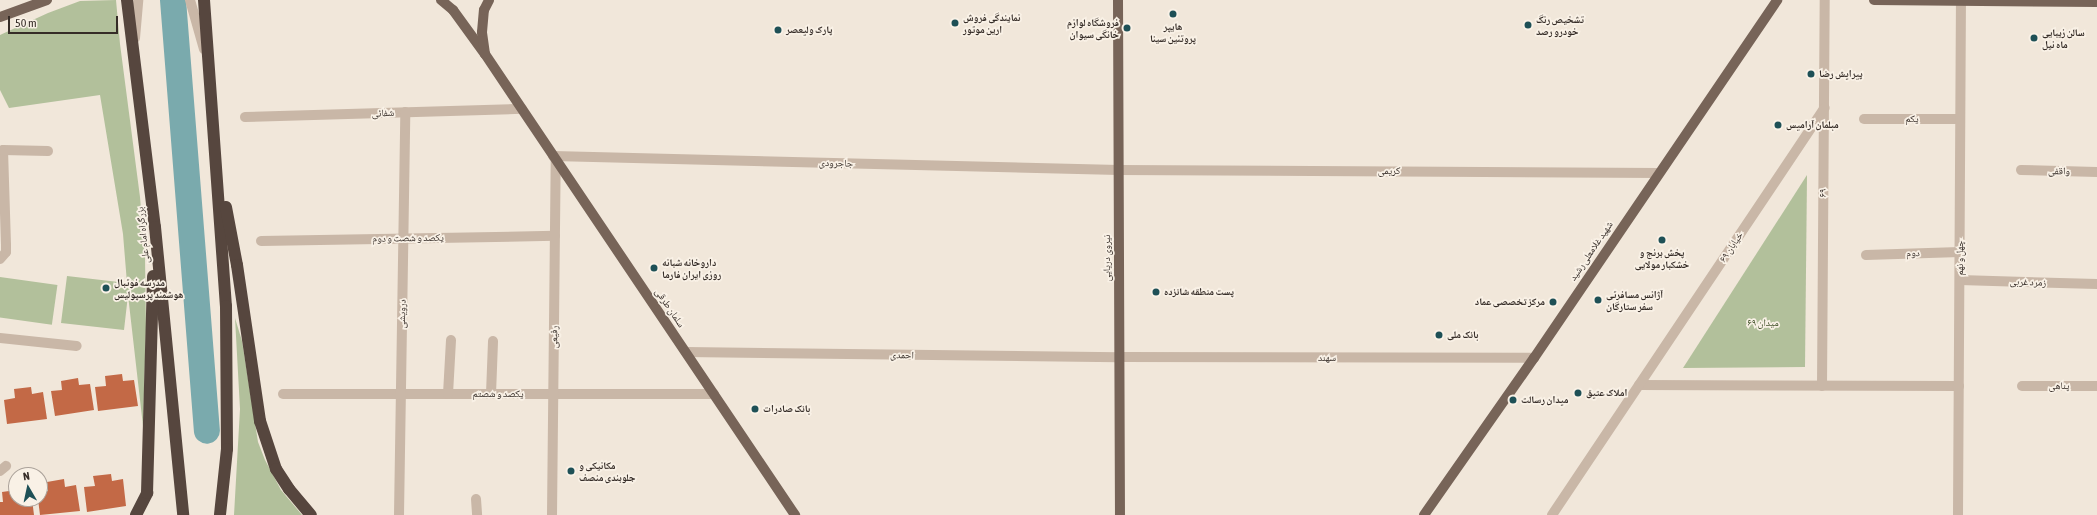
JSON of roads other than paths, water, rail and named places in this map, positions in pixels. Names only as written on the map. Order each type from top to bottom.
[{"type":"highway","name":"بزرگراه امام علی","points":[[127,0],[155,227],[183,515]]},
{"type":"highway","points":[[204,0],[226,314],[227,449],[220,515]]},
{"type":"highway","points":[[216,159],[237,265],[260,421],[276,469],[289,489],[310,515]]},
{"type":"highway","points":[[136,515],[147,493],[155,227]]},
{"type":"main road","points":[[0,17],[47,0]]},
{"type":"main road","name":"سلمان طرقی","points":[[441,0],[453,10],[485,54],[795,515]]},
{"type":"main road","points":[[485,54],[482,32],[484,10],[489,0]]},
{"type":"main road","name":"نیروی دریایی","points":[[1118,0],[1120,515]]},
{"type":"main road","name":"شهید غلامعلی رشید","points":[[1424,515],[1534,358],[1777,0]]},
{"type":"main road","points":[[1874,0],[2097,2]]},
{"type":"street","points":[[134,51],[138,0]]},
{"type":"street","points":[[190,0],[209,64]]},
{"type":"street","name":"۶۹","points":[[1822,386],[1825,0]]},
{"type":"street","name":"چهل و نهم","points":[[1958,515],[1961,1]]},
{"type":"street","name":"خیابان ۶۹","points":[[1552,515],[1824,108]]},
{"type":"street","name":"شفائی","points":[[245,117],[522,109]]},
{"type":"street","name":"درویشی","points":[[399,515],[404,112]]},
{"type":"street","name":"یکم","points":[[1864,119],[1960,118]]},
{"type":"street","points":[[0,259],[6,252],[4,150],[48,151]]},
{"type":"street","name":"جاجرودی","points":[[554,158],[1119,170]]},
{"type":"street","name":"رفیعی","points":[[552,515],[555,236],[554,158]]},
{"type":"street","name":"کریمی","points":[[1119,170],[1659,173]]},
{"type":"street","name":"واقفی","points":[[2021,170],[2097,172]]},
{"type":"street","name":"یکصد و شصت و دوم","points":[[261,241],[555,236]]},
{"type":"street","name":"دوم","points":[[1866,254],[1960,252]]},
{"type":"street","name":"زمرد غربی","points":[[1960,280],[2097,284]]},
{"type":"street","points":[[0,338],[77,346]]},
{"type":"street","points":[[448,394],[451,340]]},
{"type":"street","points":[[491,394],[493,341]]},
{"type":"street","name":"احمدی","points":[[686,352],[1119,357]]},
{"type":"street","name":"سهند","points":[[1119,357],[1534,358]]},
{"type":"street","points":[[1639,386],[1959,386]]},
{"type":"street","name":"پناهی","points":[[2022,386],[2097,386]]},
{"type":"street","name":"یکصد و شصتم","points":[[283,394],[714,394]]},
{"type":"street","points":[[476,499],[476,515]]},
{"type":"waterway","points":[[173,0],[207,431]]},
{"type":"place","name":"هایپر پروتئین سینا","points":[[1173,14]]},
{"type":"place","name":"نمایندگی فروش ارین موتور","points":[[955,23]]},
{"type":"place","name":"تشخیص رنگ خودرو رصد","points":[[1528,25]]},
{"type":"place","name":"فروشگاه لوازم خانگی سیوان","points":[[1127,28]]},
{"type":"place","name":"پارک ولیعصر","points":[[778,30]]},
{"type":"place","name":"سالن زیبایی ماه نیل","points":[[2034,38]]},
{"type":"place","name":"پیرایش رضا","points":[[1811,74]]},
{"type":"place","name":"مبلمان آرامیس","points":[[1778,125]]},
{"type":"place","name":"پخش برنج و خشکبار مولایی","points":[[1662,240]]},
{"type":"place","name":"داروخانه شبانه روزی ایران فارما","points":[[654,268]]},
{"type":"place","name":"مدرسه فوتبال هوشمند پرسپولیس","points":[[106,288]]},
{"type":"place","name":"پست منطقه شانزده","points":[[1156,292]]},
{"type":"place","name":"آژانس مسافرتی سفر ستارگان","points":[[1598,300]]},
{"type":"place","name":"مرکز تخصصی عماد","points":[[1553,302]]},
{"type":"place","name":"بانک ملی","points":[[1439,335]]},
{"type":"place","name":"املاک عتیق","points":[[1578,393]]},
{"type":"place","name":"میدان رسالت","points":[[1513,400]]},
{"type":"place","name":"بانک صادرات","points":[[755,409]]},
{"type":"place","name":"مکانیکی و جلوبندی منصف","points":[[571,471]]},
{"type":"park label","name":"میدان ۶۹","points":[[1763,323]]}]
